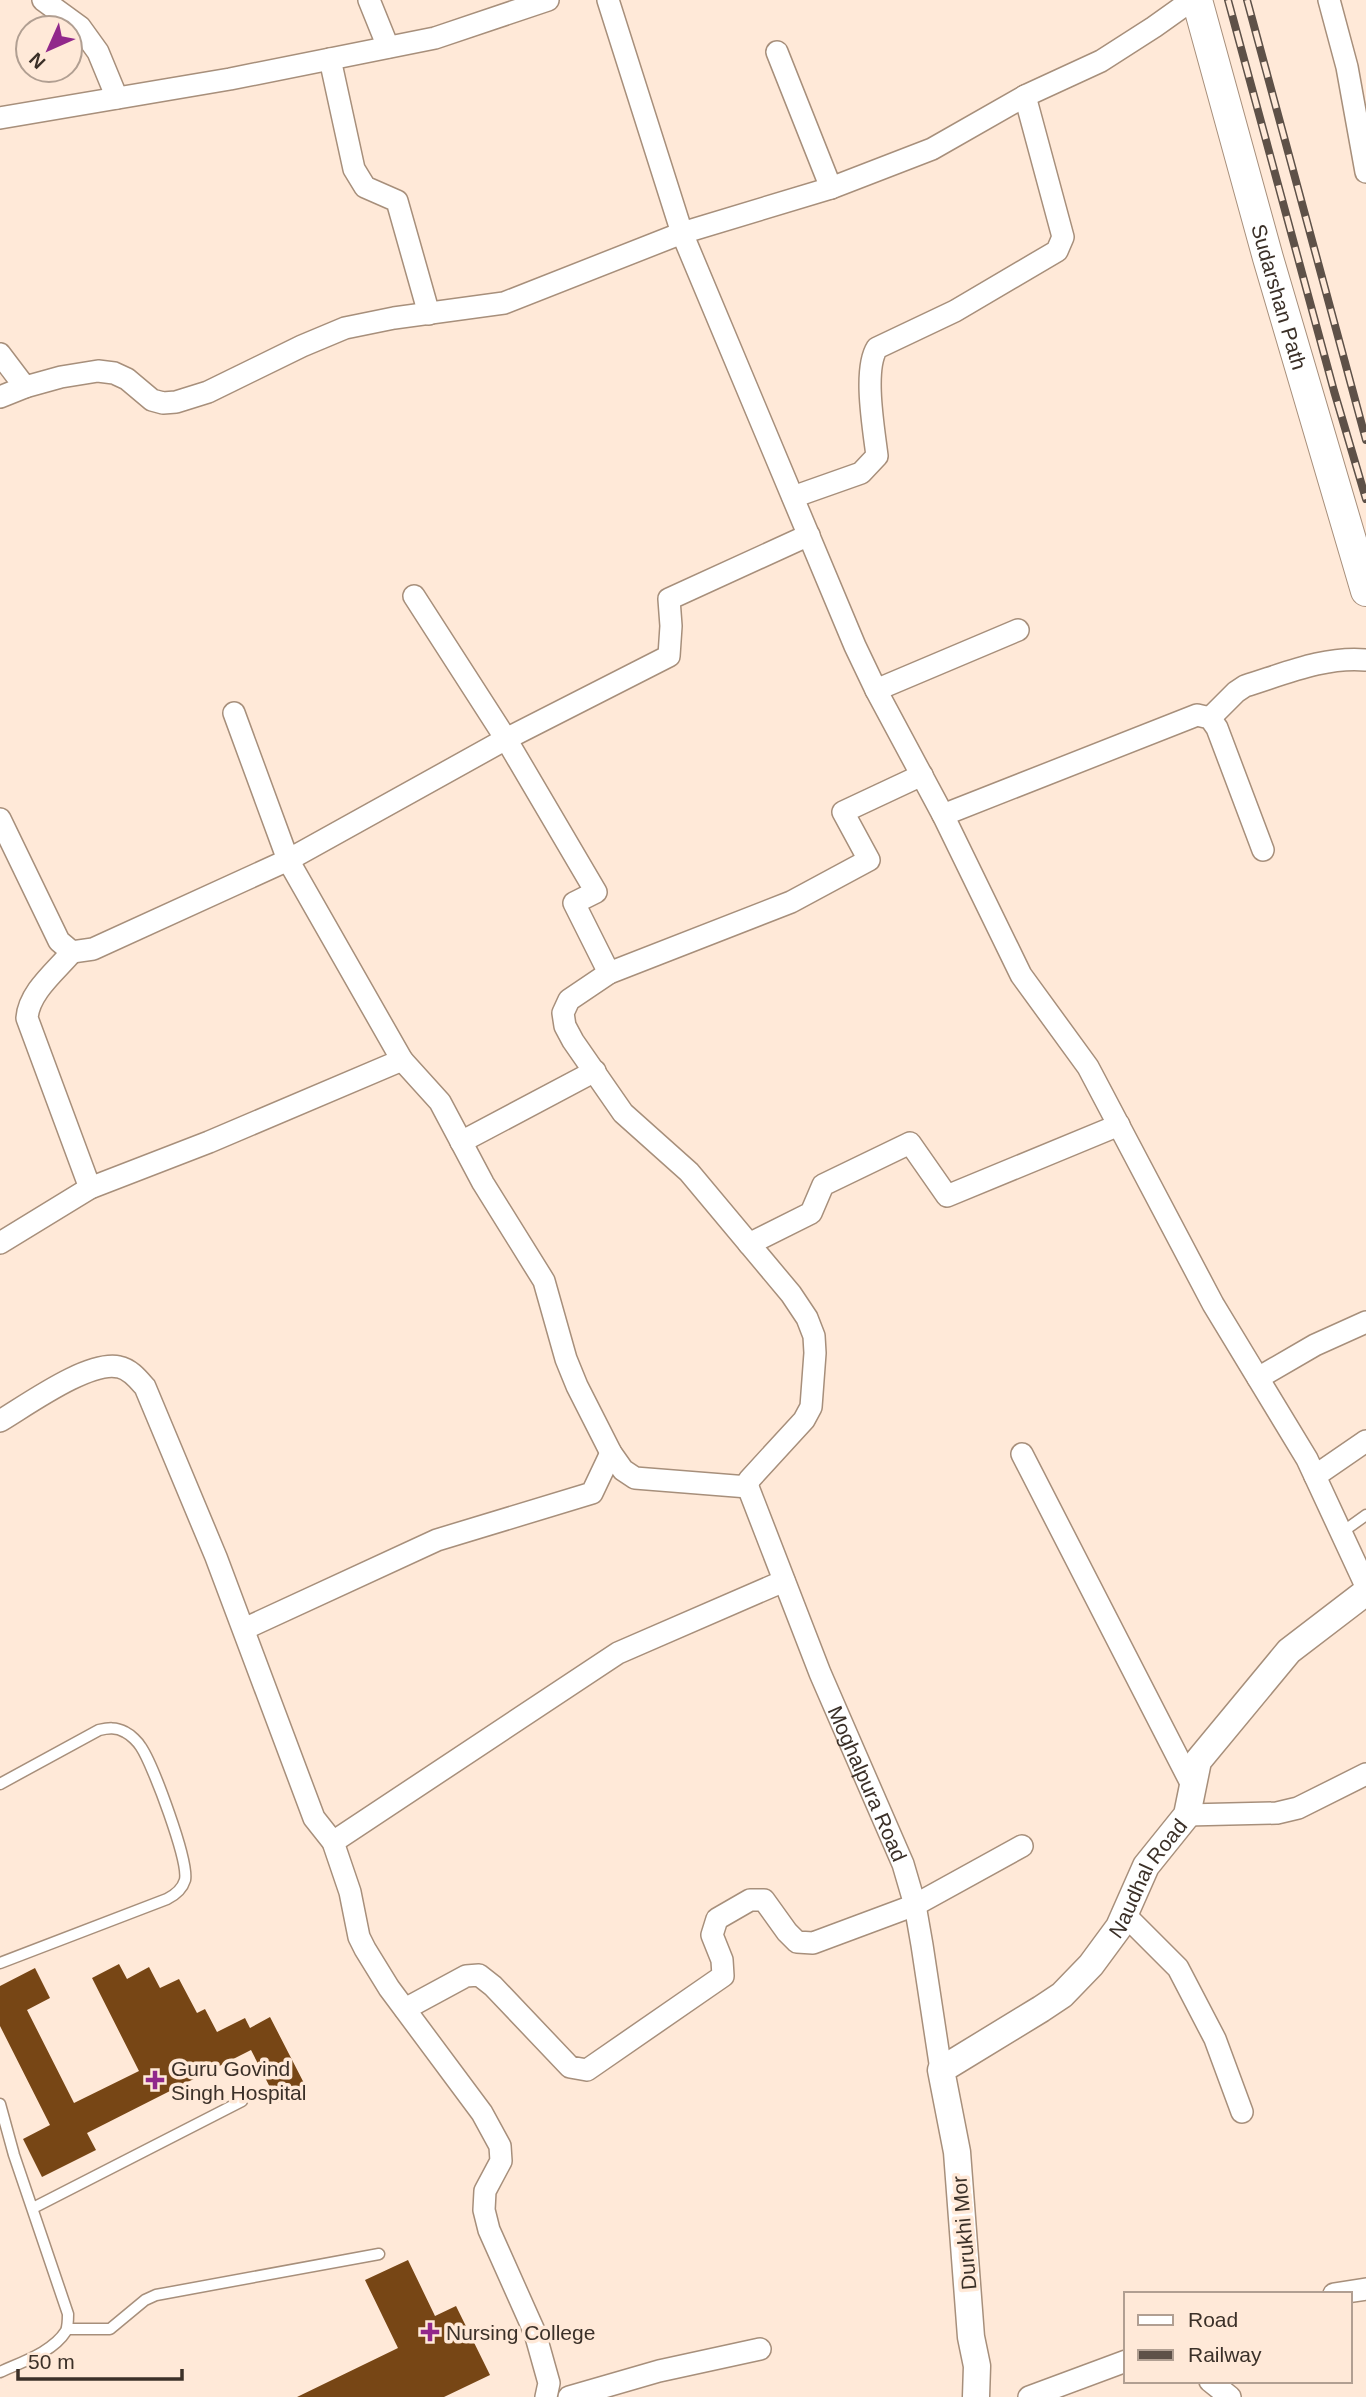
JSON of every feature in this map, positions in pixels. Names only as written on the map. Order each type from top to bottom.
[{"type":"main road","name":"Sudarshan Path","points":[[1194,0],[1366,591]]},
{"type":"street","points":[[43,0],[80,27],[98,52],[117,98]]},
{"type":"street","points":[[369,0],[388,47]]},
{"type":"street","points":[[0,118],[435,38],[548,0]]},
{"type":"street","points":[[608,0],[682,233],[876,690],[943,815],[1021,975],[1088,1067],[1213,1304],[1307,1459],[1366,1586]]},
{"type":"street","points":[[0,397],[61,377],[98,371],[114,373],[127,379],[152,400],[176,402],[208,392],[345,328],[394,318],[504,303],[682,233],[831,188],[932,149],[1025,96],[1101,61],[1194,0]]},
{"type":"street","points":[[1329,0],[1347,67],[1366,172]]},
{"type":"street","points":[[777,52],[831,188]]},
{"type":"street","points":[[330,59],[354,169],[365,187],[397,201],[429,314]]},
{"type":"street","points":[[793,498],[861,473],[877,456],[870,391],[873,355],[877,348],[955,312],[1057,251],[1063,237],[1025,96]]},
{"type":"street","points":[[0,354],[25,387]]},
{"type":"street","points":[[90,1188],[27,1018],[28,1007],[36,994],[72,952],[93,949],[288,860],[506,738],[669,656],[669,599],[809,535]]},
{"type":"street","points":[[414,596],[506,738],[596,892],[575,903],[609,973]]},
{"type":"street","points":[[876,690],[1018,629]]},
{"type":"street","points":[[1210,718],[1245,686],[1313,666],[1338,661],[1366,660]]},
{"type":"street","points":[[234,713],[288,860],[402,1059],[440,1102],[483,1183],[544,1281],[573,1377],[611,1453],[623,1470],[635,1478],[748,1487],[749,1479],[804,1420],[811,1407],[814,1336],[807,1318],[791,1294],[689,1172],[624,1113],[573,1041],[565,1026],[563,1013],[569,1000],[609,973],[790,902],[869,860],[844,812],[922,775]]},
{"type":"street","points":[[943,815],[1197,715],[1210,718],[1217,728],[1263,850]]},
{"type":"street","points":[[0,819],[59,941],[72,952]]},
{"type":"street","points":[[0,1243],[90,1188],[209,1142],[402,1059]]},
{"type":"street","points":[[461,1142],[595,1071]]},
{"type":"street","points":[[749,1244],[811,1213],[823,1185],[910,1143],[947,1196],[1119,1125]]},
{"type":"street","points":[[1258,1378],[1315,1345],[1366,1322]]},
{"type":"street","points":[[0,1421],[85,1372],[104,1367],[120,1367],[135,1376],[145,1387],[244,1629],[314,1818],[333,1842],[349,1892],[359,1937],[389,1988],[482,2113],[500,2146],[501,2161],[485,2191],[484,2210],[489,2230],[535,2333],[549,2384],[546,2397]]},
{"type":"street","points":[[1315,1476],[1366,1441]]},
{"type":"street","points":[[244,1629],[437,1540],[592,1493],[611,1453]]},
{"type":"street","points":[[1022,1454],[1192,1785]]},
{"type":"street","name":"Moghalpura Road","points":[[748,1487],[820,1673],[904,1864],[915,1905],[941,2070]]},
{"type":"street","points":[[333,1842],[618,1653],[784,1581]]},
{"type":"street","name":"Naudhal Road","points":[[941,2070],[1062,1995],[1091,1965],[1119,1927],[1146,1866],[1188,1815],[1198,1761],[1289,1651],[1366,1592]]},
{"type":"street","points":[[1188,1815],[1277,1813],[1298,1808],[1366,1774]]},
{"type":"street","points":[[405,2009],[466,1976],[480,1975],[569,2067],[587,2070],[723,1976],[722,1960],[712,1935],[717,1919],[750,1900],[764,1900],[787,1933],[797,1942],[813,1943],[915,1905],[1022,1846]]},
{"type":"street","points":[[1123,1913],[1178,1968],[1215,2039],[1242,2112]]},
{"type":"street","name":"Durukhi Mor","points":[[941,2070],[957,2152],[971,2337],[977,2366],[976,2397]]},
{"type":"street","points":[[1347,2292],[1366,2289]]},
{"type":"street","points":[[569,2397],[659,2371],[760,2349]]},
{"type":"street","points":[[1030,2397],[1124,2362]]},
{"type":"street","points":[[1212,2383],[1230,2397]]},
{"type":"lane","points":[[1341,1533],[1366,1515]]},
{"type":"lane","points":[[0,1784],[99,1730],[112,1728],[127,1732],[141,1746],[153,1772],[184,1862],[184,1881],[177,1894],[0,1963]]},
{"type":"lane","points":[[33,2208],[242,2101]]},
{"type":"lane","points":[[0,2104],[68,2314],[67,2329],[55,2343],[33,2357],[0,2372]]},
{"type":"lane","points":[[67,2329],[110,2329],[145,2300],[156,2295],[379,2254]]},
{"type":"building","points":[[119,1964],[127,1979],[149,1967],[160,1988],[179,1979],[197,2013],[205,2009],[217,2032],[245,2018],[250,2028],[270,2017],[307,2089],[278,2103],[251,2050],[87,2133],[96,2150],[42,2177],[23,2139],[50,2125],[0,2026],[0,1986],[35,1968],[50,1998],[27,2010],[74,2103],[139,2071],[92,1978]]},
{"type":"building","name":"Nursing College","points":[[408,2260],[435,2316],[456,2306],[490,2375],[444,2397],[297,2397],[398,2348],[365,2280]]},
{"type":"railway","points":[[1228,0],[1366,499]]},
{"type":"railway","points":[[1247,0],[1366,440]]},
{"type":"place","name":"Guru Govind Singh Hospital","points":[[155,2080]]},
{"type":"place","name":"Nursing College","points":[[430,2332]]}]
